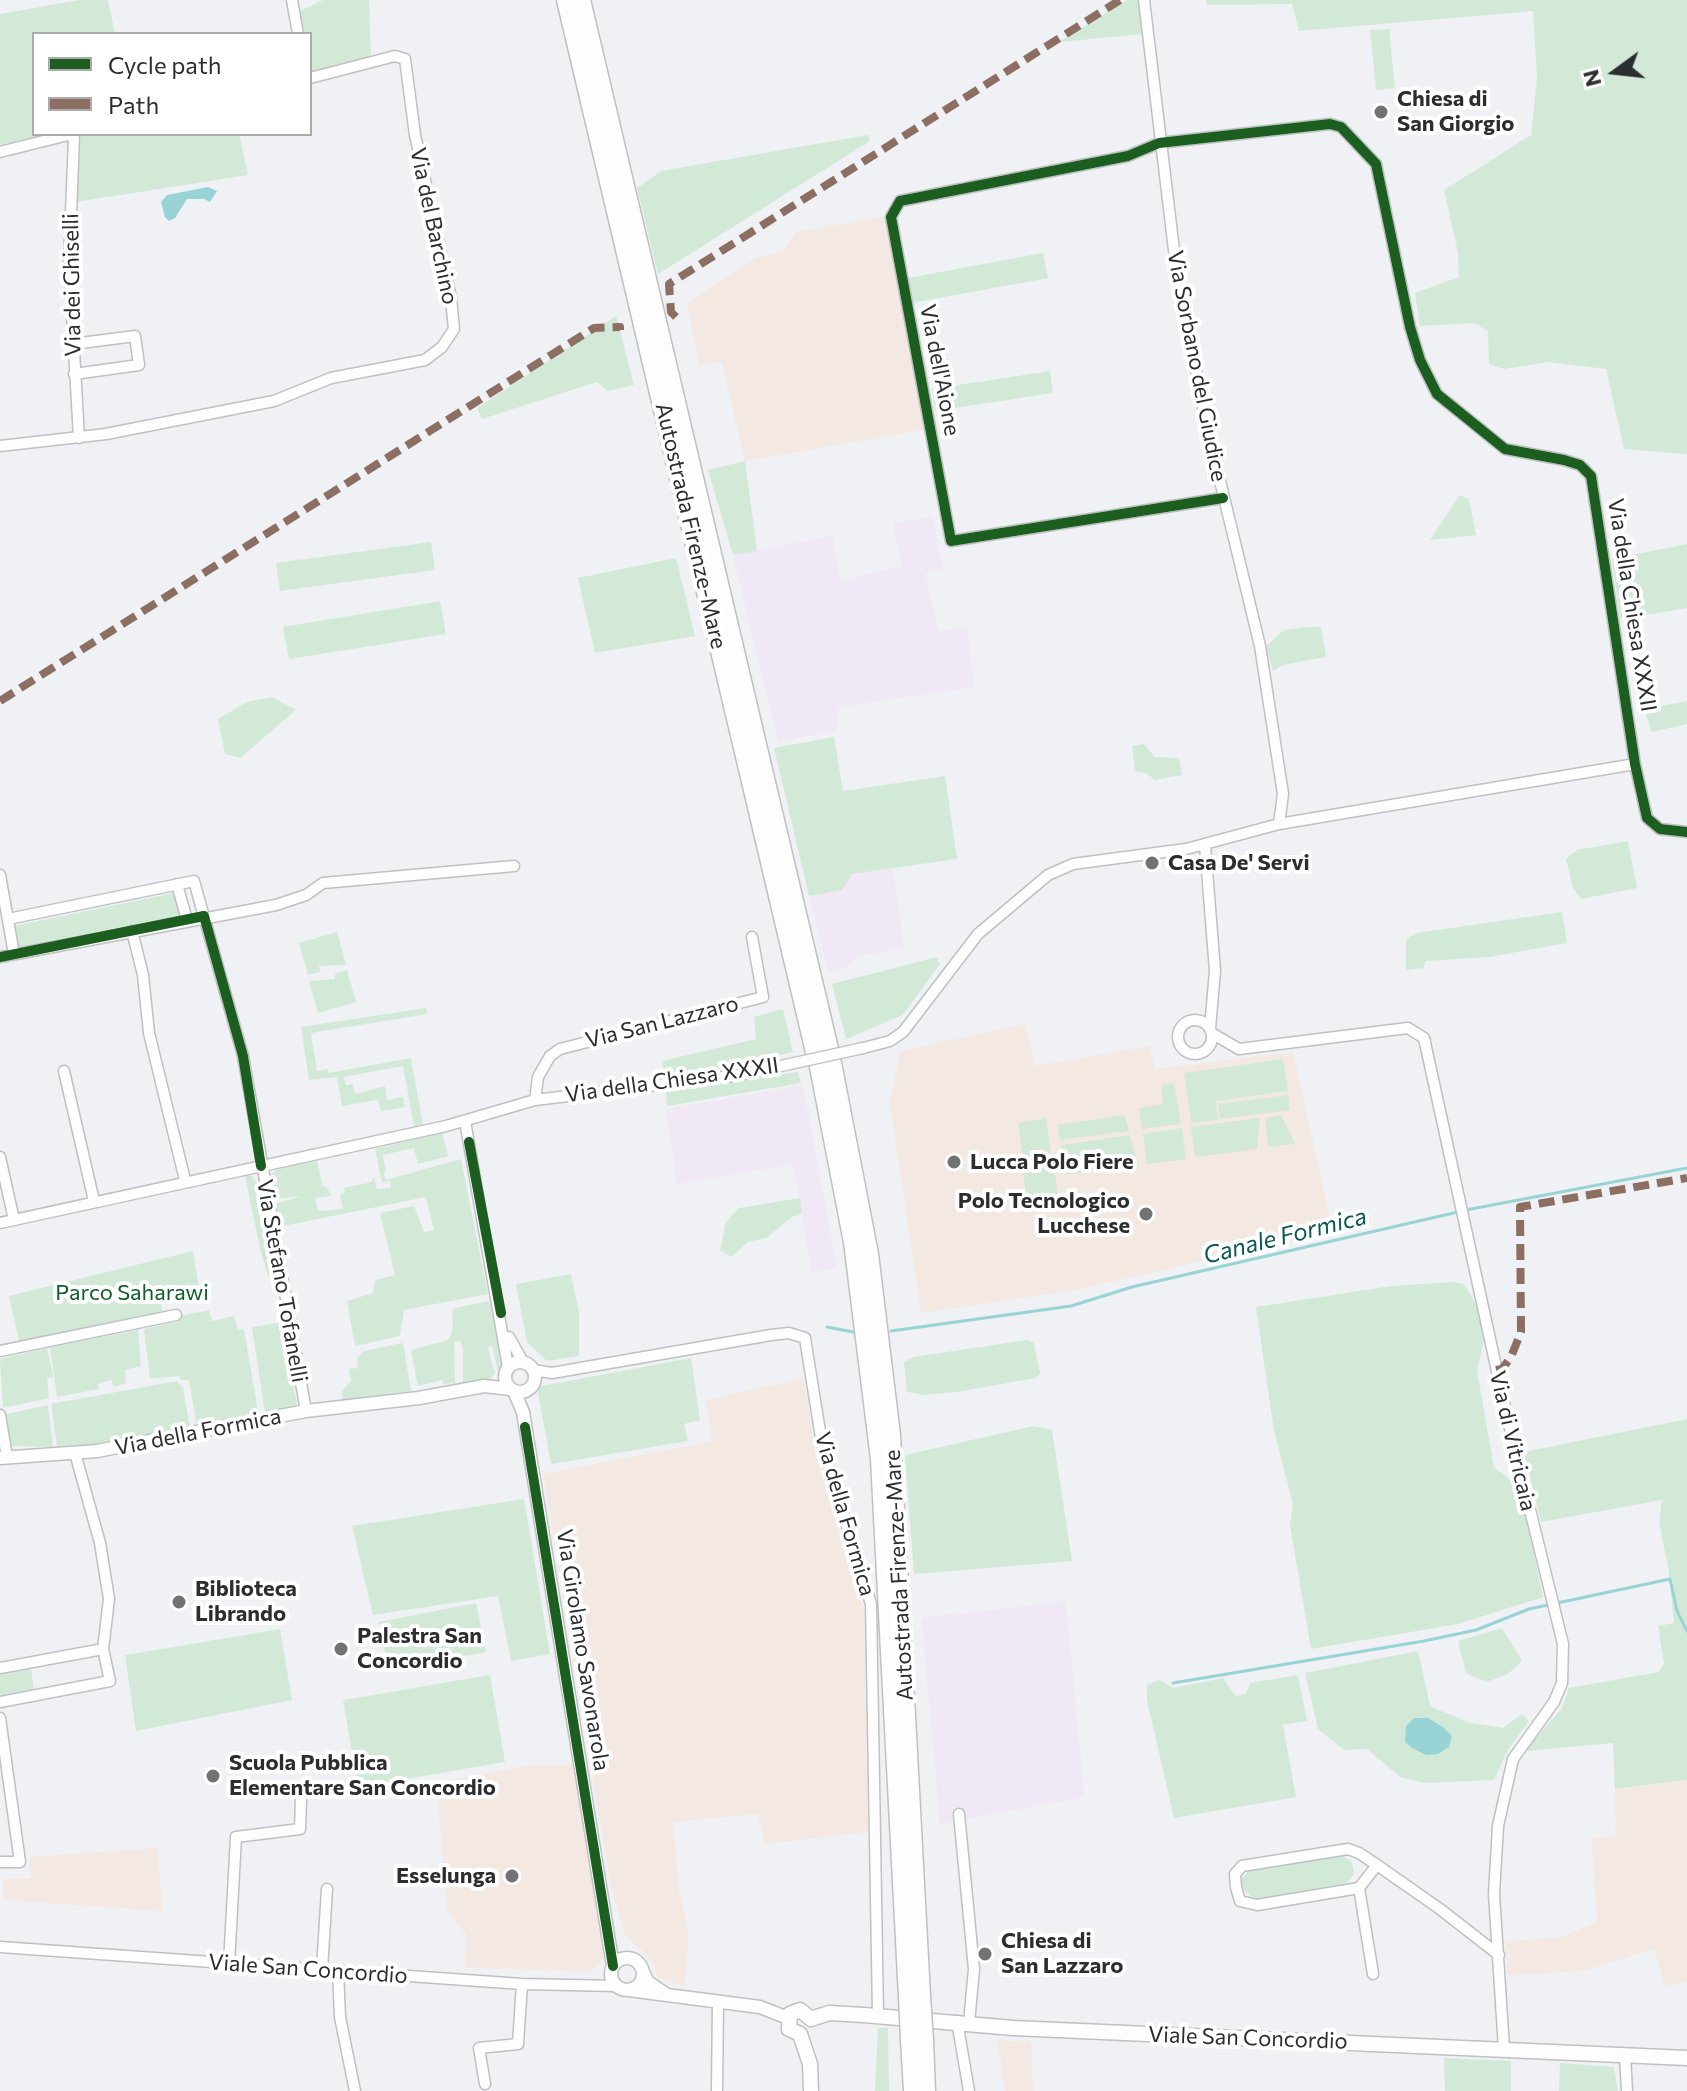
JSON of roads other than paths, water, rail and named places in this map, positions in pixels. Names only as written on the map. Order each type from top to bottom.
[{"type":"highway","name":"Autostrada Firenze-Mare","points":[[566,0],[824,1057]]},
{"type":"highway","name":"Autostrada Firenze-Mare","points":[[581,0],[869,1254],[891,1435],[914,1997],[917,2040],[926,2091]]},
{"type":"highway","name":"Autostrada Firenze-Mare","points":[[913,2091],[917,2040]]},
{"type":"main road","name":"Viale San Concordio","points":[[788,2018],[800,2010],[811,2019],[829,2013],[878,2015],[1102,2032],[1687,2058]]},
{"type":"main road","points":[[788,2018],[789,2029],[800,2034],[810,2064],[811,2091]]},
{"type":"main road","points":[[800,2034],[807,2030],[811,2019]]},
{"type":"street","points":[[292,0],[298,32]]},
{"type":"street","name":"Via Sorbano del Giudice","points":[[1144,0],[1159,143],[1187,327],[1223,498],[1260,646],[1283,794],[1279,824]]},
{"type":"street","name":"Via del Barchino","points":[[79,438],[171,423],[274,401],[331,378],[425,360],[442,347],[454,329],[451,298],[415,135],[405,59],[395,56],[312,77]]},
{"type":"street","name":"Via della Chiesa XXXII","points":[[1159,143],[1330,124],[1341,127],[1376,164],[1410,327],[1420,360],[1437,394],[1505,449],[1572,463],[1591,476],[1635,764],[1647,818],[1660,829],[1687,832]]},
{"type":"street","points":[[0,152],[64,136]]},
{"type":"street","name":"Via dei Ghiselli","points":[[70,136],[74,138],[75,148],[69,232],[79,438]]},
{"type":"street","name":"Via dell'Aione","points":[[1159,143],[1128,156],[907,198],[900,201],[891,217],[951,541],[1223,498]]},
{"type":"street","points":[[73,344],[135,336],[139,365],[74,374]]},
{"type":"street","points":[[0,446],[79,438]]},
{"type":"street","name":"Via della Chiesa XXXII","points":[[0,1223],[465,1121],[535,1100],[781,1066],[890,1041],[903,1032],[978,934],[1048,875],[1073,864],[1205,845],[1279,824],[1635,764]]},
{"type":"street","name":"Via di Vitricaia","points":[[1205,845],[1215,971],[1211,1031],[1239,1049],[1408,1028],[1424,1038],[1506,1412],[1563,1644],[1562,1683],[1540,1724],[1517,1750],[1504,1784],[1495,1855],[1504,2049]]},
{"type":"street","points":[[0,957],[286,902],[306,895],[323,883],[514,866]]},
{"type":"street","points":[[0,875],[14,954]]},
{"type":"street","name":"Via Stefano Tofanelli","points":[[177,884],[194,881],[243,1056],[306,1411]]},
{"type":"street","points":[[8,919],[177,884],[187,920]]},
{"type":"street","points":[[132,931],[147,999],[149,1033],[185,1180]]},
{"type":"street","name":"Via San Lazzaro","points":[[535,1100],[538,1077],[550,1056],[560,1049],[763,997],[752,937]]},
{"type":"street","points":[[64,1071],[94,1201]]},
{"type":"street","points":[[465,1121],[503,1324],[506,1370]]},
{"type":"street","points":[[0,1157],[14,1220]]},
{"type":"street","points":[[0,1351],[176,1315]]},
{"type":"street","points":[[503,1324],[528,1366],[534,1383],[517,1390]]},
{"type":"street","name":"Via della Formica","points":[[484,1386],[506,1370],[528,1366],[552,1373],[771,1335],[789,1333],[805,1338],[822,1444],[871,1604],[878,2015]]},
{"type":"street","name":"Via Girolamo Savonarola","points":[[506,1370],[517,1390],[523,1416],[613,1966]]},
{"type":"street","points":[[484,1386],[512,1396],[523,1416]]},
{"type":"street","name":"Via della Formica","points":[[0,1415],[4,1458],[75,1453],[306,1411],[419,1398],[484,1386],[517,1390]]},
{"type":"street","points":[[0,1702],[110,1681],[103,1649],[109,1599],[100,1543],[75,1453]]},
{"type":"street","points":[[0,1668],[103,1649]]},
{"type":"street","points":[[0,1718],[20,1862],[0,1862]]},
{"type":"street","points":[[229,1964],[236,1837],[300,1829],[301,1798]]},
{"type":"street","points":[[959,1814],[974,1969],[963,2022],[969,2091]]},
{"type":"street","points":[[1377,1865],[1359,1888],[1250,1904],[1240,1901],[1235,1874],[1242,1866],[1348,1849],[1377,1865],[1499,1955]]},
{"type":"street","points":[[1359,1888],[1373,1974]]},
{"type":"street","points":[[322,1969],[327,1889]]},
{"type":"street","name":"Via Girolamo Savonarola","points":[[603,1896],[626,1959]]},
{"type":"street","name":"Viale San Concordio","points":[[0,1947],[522,1984],[623,1988],[760,2007],[788,2018]]},
{"type":"street","points":[[642,1971],[640,1982],[623,1988],[611,1974],[613,1966],[626,1959],[637,1962],[642,1971],[648,1982],[667,1995]]},
{"type":"street","points":[[338,1970],[340,2017],[355,2091]]},
{"type":"street","points":[[485,2084],[479,2048],[518,2044],[522,1984]]},
{"type":"street","points":[[717,2091],[718,2002]]},
{"type":"street","points":[[1625,2055],[1627,2091]]},
{"type":"water","points":[[208,187],[217,191],[210,202],[187,199],[175,218],[169,221],[165,217],[161,202],[167,195]]},
{"type":"water","points":[[1414,1718],[1428,1718],[1443,1727],[1452,1736],[1449,1747],[1438,1754],[1426,1755],[1412,1748],[1405,1742],[1406,1726]]},
{"type":"waterway","name":"Canale Formica","points":[[1466,1210],[1687,1168]]},
{"type":"waterway","name":"Canale Formica","points":[[891,1331],[1071,1306],[1132,1287],[1458,1212]]},
{"type":"waterway","name":"Canale Formica","points":[[827,1327],[853,1332]]},
{"type":"waterway","points":[[1173,1683],[1424,1641],[1476,1630],[1529,1609],[1670,1579],[1677,1611],[1687,1631]]},
{"type":"place","name":"Chiesa di San Giorgio","points":[[1381,112]]},
{"type":"place","name":"Casa De' Servi","points":[[1152,863]]},
{"type":"place","name":"Lucca Polo Fiere","points":[[954,1162]]},
{"type":"place","name":"Polo Tecnologico Lucchese","points":[[1146,1214]]},
{"type":"place","name":"Biblioteca Librando","points":[[179,1602]]},
{"type":"place","name":"Palestra San Concordio","points":[[341,1649]]},
{"type":"place","name":"Scuola Pubblica Elementare San Concordio","points":[[213,1776]]},
{"type":"place","name":"Esselunga","points":[[512,1876]]},
{"type":"place","name":"Chiesa di San Lazzaro","points":[[985,1954]]},
{"type":"park label","name":"Parco Saharawi","points":[[132,1293]]}]
